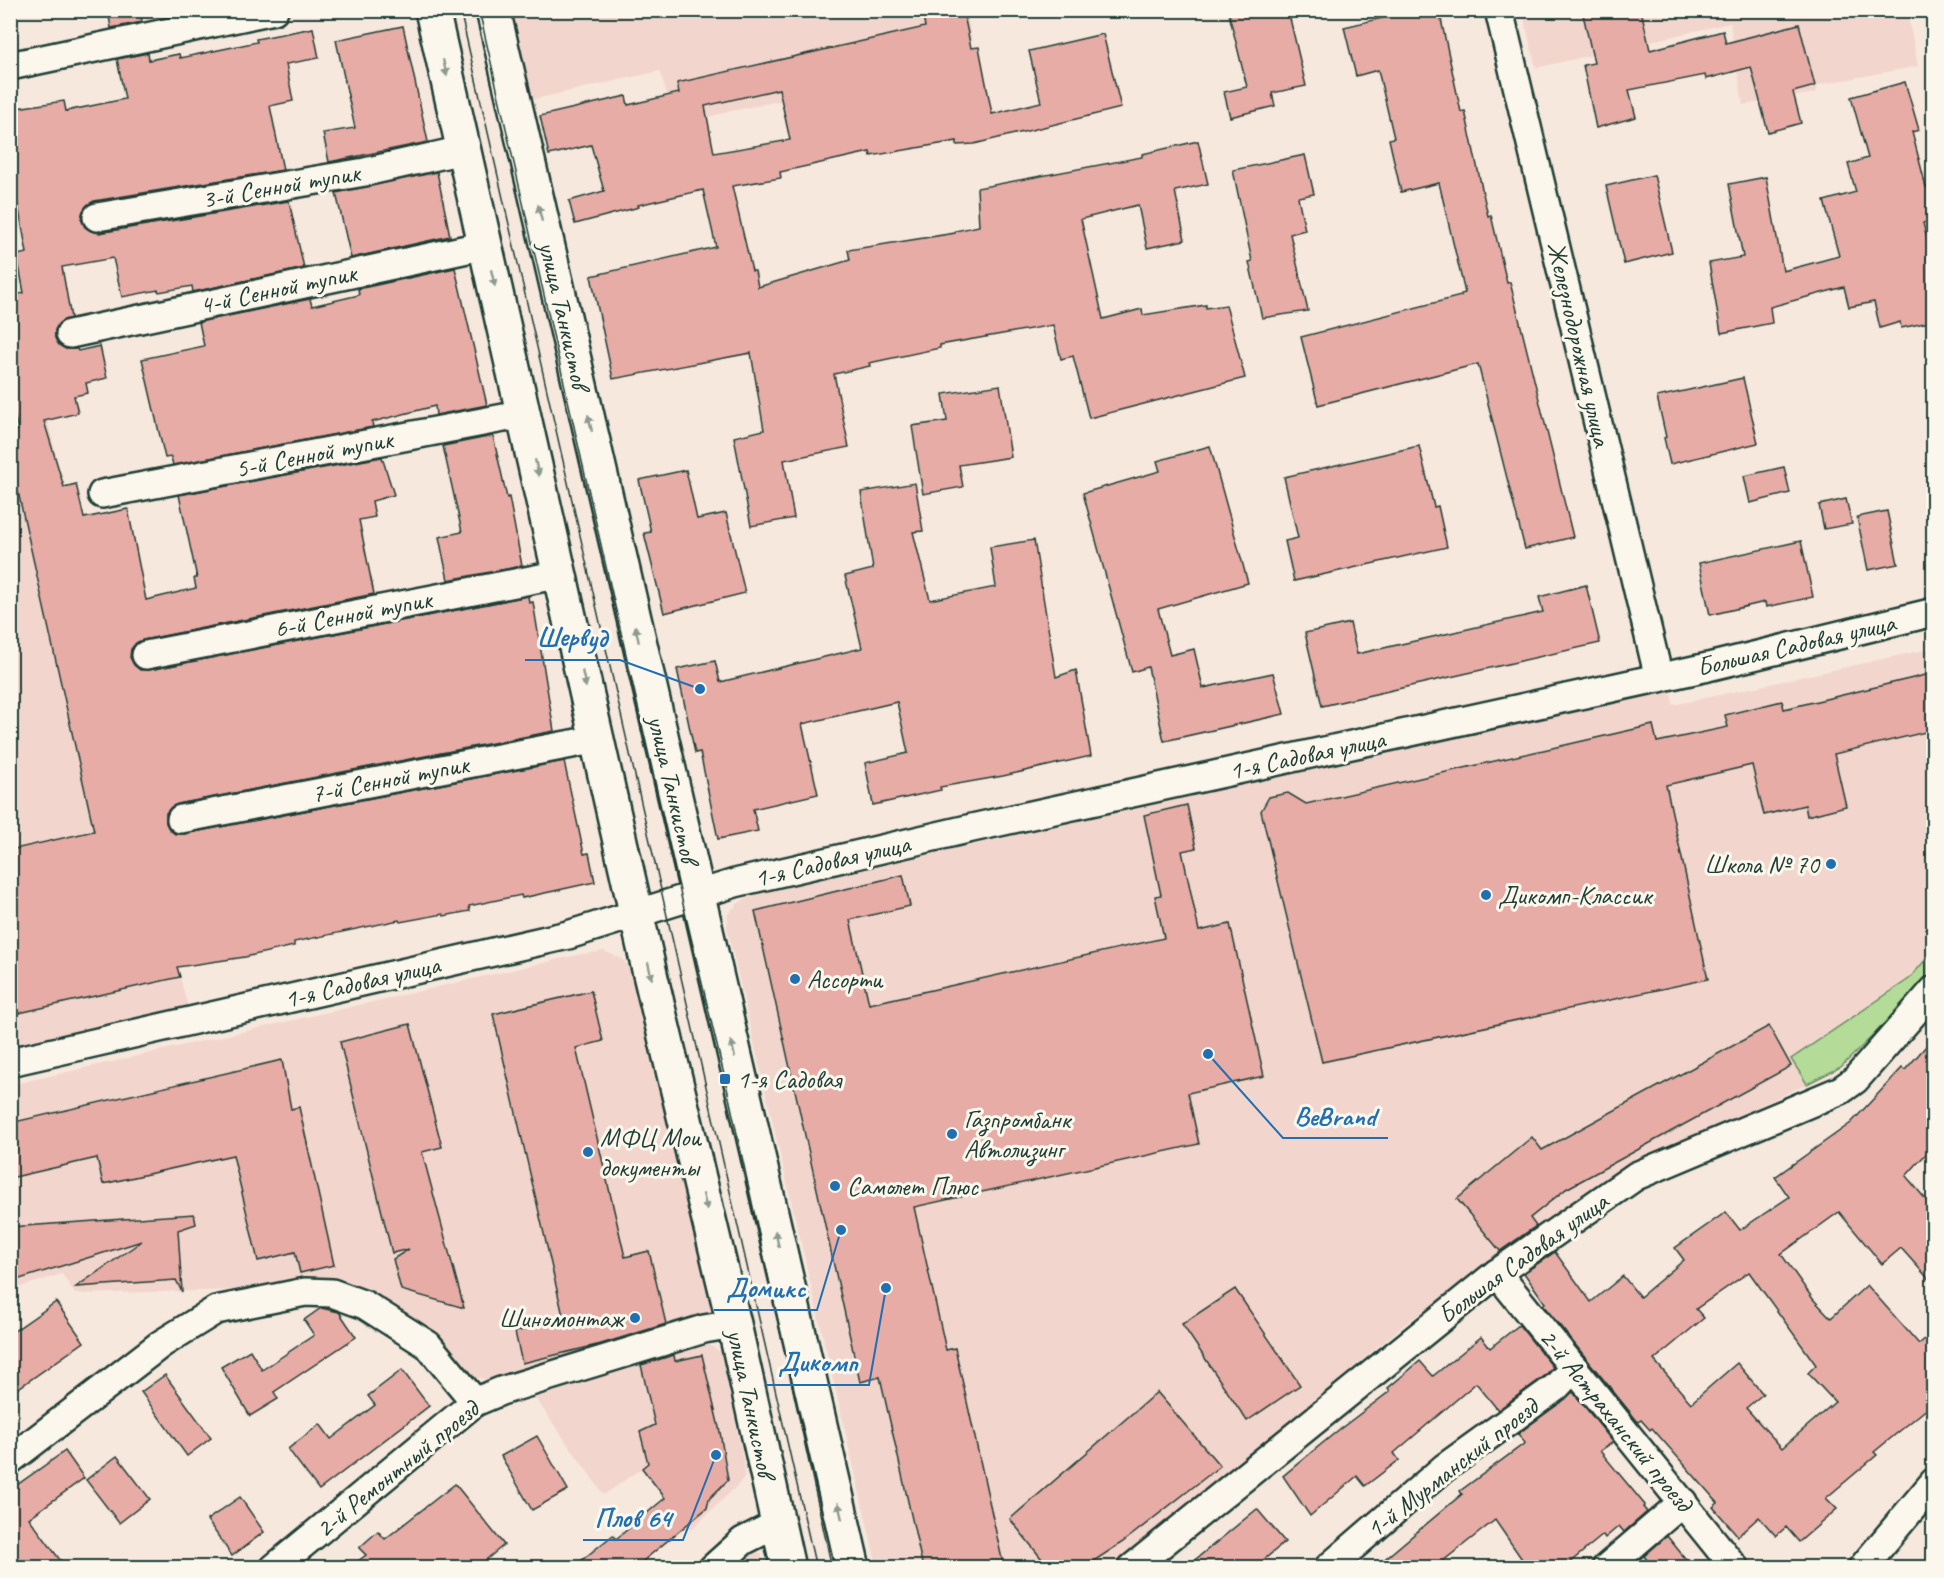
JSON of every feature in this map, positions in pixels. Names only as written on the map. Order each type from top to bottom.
[{"type":"main road","name":"улица Танкистов","points":[[432,10],[788,1568]]},
{"type":"main road","name":"улица Танкистов","points":[[493,10],[853,1568]]},
{"type":"street","points":[[10,66],[274,10]]},
{"type":"street","name":"Железнодорожная улица","points":[[1499,10],[1659,678]]},
{"type":"street","name":"3-й Сенной тупик","points":[[97,217],[364,172],[463,150]]},
{"type":"street","name":"4-й Сенной тупик","points":[[70,334],[486,245]]},
{"type":"street","name":"5-й Сенной тупик","points":[[102,494],[525,414]]},
{"type":"street","name":"6-й Сенной тупик","points":[[146,655],[561,574]]},
{"type":"street","name":"Большая Садовая улица","points":[[1659,678],[1934,612]]},
{"type":"street","name":"1-я Садовая улица","points":[[10,1062],[568,935],[735,884],[972,828],[1659,678]]},
{"type":"street","name":"7-й Сенной тупик","points":[[181,819],[598,740]]},
{"type":"street","name":"Большая Садовая улица","points":[[1132,1568],[1497,1273],[1636,1176],[1841,1090],[1855,1080],[1934,990]]},
{"type":"street","name":"2-й Астраханский проезд","points":[[1497,1273],[1735,1568]]},
{"type":"street","points":[[10,1460],[161,1344],[216,1310],[305,1292],[332,1293],[365,1305],[428,1345],[475,1402]]},
{"type":"street","name":"2-й Ремонтный проезд","points":[[274,1568],[475,1402],[501,1391],[704,1329],[734,1324]]},
{"type":"street","name":"1-й Мурманский проезд","points":[[1329,1568],[1444,1468],[1556,1387],[1574,1368]]},
{"type":"street","points":[[1862,1568],[1934,1482]]},
{"type":"street","points":[[1606,1568],[1683,1502]]},
{"type":"street","points":[[713,1568],[743,1541],[777,1524]]},
{"type":"shaded area","points":[[505,11],[966,11],[972,41],[931,49],[865,83],[727,112],[676,126],[660,71],[526,101]]},
{"type":"shaded area","points":[[1522,11],[1907,11],[1918,66],[1818,85],[1816,93],[1743,105],[1730,23],[1536,68]]},
{"type":"shaded area","points":[[10,258],[63,486],[76,484],[188,1007],[11,1048]]},
{"type":"shaded area","points":[[1933,648],[1933,951],[1909,979],[1792,1059],[1807,1084],[1634,1165],[1404,1325],[1116,1567],[877,1567],[727,928],[728,914],[737,904],[754,893],[1671,691],[1673,705]]},
{"type":"shaded area","points":[[604,951],[622,959],[637,974],[717,1314],[491,1381],[474,1377],[462,1365],[371,1299],[302,1282],[241,1290],[75,1294],[62,1274],[11,1290],[10,1085],[577,955]]},
{"type":"shaded area","points":[[709,1345],[721,1352],[745,1469],[744,1477],[739,1484],[691,1530],[642,1468],[604,1495],[535,1398],[633,1363]]},
{"type":"shaded area","points":[[751,1551],[761,1553],[764,1567],[729,1568]]},
{"type":"green space","points":[[1933,951],[1933,974],[1921,988],[1841,1067],[1807,1084],[1791,1059],[1909,979]]},
{"type":"building","points":[[108,10],[140,10],[142,22],[111,28]]},
{"type":"building","points":[[922,10],[963,10],[971,48],[979,47],[992,114],[1041,102],[1029,51],[1103,34],[1121,108],[974,144],[957,145],[957,141],[871,156],[870,152],[780,172],[781,178],[732,186],[752,271],[755,271],[758,287],[850,260],[848,250],[955,233],[955,231],[979,226],[977,188],[1142,157],[1142,154],[1198,141],[1208,184],[1175,191],[1185,240],[1147,248],[1138,205],[1081,219],[1103,319],[1142,309],[1143,315],[1206,305],[1206,308],[1226,305],[1245,378],[1089,418],[1073,356],[1061,359],[1053,325],[940,345],[940,348],[869,363],[870,366],[834,374],[849,447],[784,460],[794,518],[751,526],[734,437],[764,430],[751,353],[613,379],[591,276],[716,247],[703,190],[638,205],[639,207],[575,224],[569,201],[604,191],[591,145],[549,155],[540,116],[626,96],[628,105],[679,93],[677,83],[925,27]],"holes":[[[779,89],[790,140],[714,153],[705,106]]]},
{"type":"building","points":[[1228,10],[1288,10],[1306,86],[1272,93],[1275,106],[1230,117],[1224,92],[1247,87]]},
{"type":"building","points":[[1416,10],[1439,10],[1461,112],[1465,111],[1488,216],[1491,215],[1507,283],[1510,282],[1573,537],[1525,549],[1478,364],[1318,405],[1301,337],[1461,296],[1465,293],[1439,183],[1401,192],[1389,139],[1394,138],[1378,70],[1356,76],[1344,27]]},
{"type":"building","points":[[1582,10],[1641,10],[1650,50],[1723,31],[1726,43],[1799,24],[1815,86],[1793,92],[1801,123],[1768,132],[1751,67],[1706,79],[1705,75],[1629,90],[1636,117],[1596,128],[1583,65],[1594,63]]},
{"type":"building","points":[[403,26],[428,142],[329,162],[323,133],[355,128],[336,40]]},
{"type":"building","points":[[313,28],[319,58],[286,64],[293,101],[270,106],[283,170],[94,201],[83,211],[81,219],[85,227],[99,233],[289,201],[304,268],[193,292],[192,286],[122,297],[113,258],[62,267],[71,318],[59,323],[55,330],[55,338],[59,345],[66,349],[77,349],[78,351],[100,346],[107,378],[86,383],[88,393],[74,396],[78,413],[44,421],[64,487],[76,484],[84,518],[128,509],[146,600],[196,588],[194,578],[197,578],[179,495],[382,457],[394,495],[372,501],[375,517],[359,520],[374,594],[143,640],[131,649],[130,657],[134,665],[140,670],[149,670],[528,596],[529,603],[533,602],[554,731],[178,804],[166,813],[166,823],[175,834],[184,834],[564,761],[584,854],[589,853],[595,882],[522,898],[521,895],[469,906],[470,911],[400,922],[399,920],[294,942],[294,946],[245,957],[177,967],[180,977],[10,1015],[10,850],[94,831],[15,478],[10,479],[10,432],[18,430],[10,397],[10,296],[24,293],[17,255],[27,253],[10,162],[10,109],[64,101],[66,111],[125,99],[117,59],[148,53],[149,60],[179,54],[180,58],[257,42],[256,39]]},
{"type":"building","points":[[1905,82],[1919,130],[1912,132],[1926,187],[1934,185],[1934,220],[1923,223],[1934,266],[1934,321],[1901,328],[1900,322],[1880,328],[1874,302],[1849,307],[1844,287],[1770,307],[1772,323],[1721,333],[1709,263],[1743,257],[1729,184],[1766,177],[1783,271],[1839,256],[1824,201],[1856,192],[1848,164],[1868,158],[1851,97]]},
{"type":"building","points":[[1305,155],[1314,194],[1298,197],[1305,230],[1290,234],[1308,311],[1262,318],[1249,262],[1252,261],[1233,170]]},
{"type":"building","points":[[437,172],[450,236],[351,258],[336,193]]},
{"type":"building","points":[[1654,175],[1672,252],[1624,264],[1606,186]]},
{"type":"building","points":[[455,268],[487,405],[436,415],[435,406],[372,422],[373,427],[173,465],[171,457],[165,458],[142,359],[204,346],[199,322],[310,299],[312,306],[359,295],[358,289]]},
{"type":"building","points":[[1743,378],[1758,443],[1670,464],[1657,397]]},
{"type":"building","points":[[1000,385],[1011,457],[959,465],[963,487],[923,494],[912,426],[947,421],[943,394]]},
{"type":"building","points":[[493,436],[507,498],[509,497],[522,566],[448,580],[439,537],[462,532],[443,446]]},
{"type":"building","points":[[1210,446],[1248,583],[1158,609],[1170,655],[1194,649],[1203,688],[1273,673],[1284,714],[1164,741],[1148,667],[1132,672],[1083,493],[1160,471],[1157,461]]},
{"type":"building","points":[[1419,446],[1434,507],[1438,506],[1447,547],[1294,581],[1285,541],[1298,538],[1284,477]]},
{"type":"building","points":[[1784,467],[1790,493],[1750,503],[1744,476]]},
{"type":"building","points":[[686,470],[697,519],[726,513],[745,593],[664,613],[644,533],[651,532],[639,480]]},
{"type":"building","points":[[915,483],[923,531],[913,532],[930,600],[996,587],[990,547],[1034,540],[1056,677],[1076,670],[1091,756],[1003,776],[940,787],[941,790],[873,805],[865,763],[908,753],[897,702],[802,724],[818,794],[753,809],[758,831],[718,839],[700,752],[695,753],[677,669],[715,661],[720,682],[862,648],[845,576],[873,569],[861,492]]},
{"type":"building","points":[[1846,499],[1852,524],[1824,529],[1819,505]]},
{"type":"building","points":[[1887,511],[1898,564],[1868,570],[1857,517]]},
{"type":"building","points":[[1801,541],[1813,597],[1766,607],[1765,602],[1710,615],[1699,563]]},
{"type":"building","points":[[1586,585],[1600,643],[1322,706],[1305,633],[1350,623],[1357,654],[1543,612],[1539,597]]},
{"type":"building","name":"Дикомп-Классик","points":[[1934,673],[1934,730],[1834,754],[1846,806],[1807,816],[1805,805],[1764,815],[1752,765],[1666,785],[1708,979],[1322,1062],[1261,811],[1269,797],[1288,793],[1306,804],[1653,725],[1657,742],[1728,727],[1725,715],[1782,701],[1784,709]]},
{"type":"building","points":[[1187,805],[1196,848],[1182,851],[1199,931],[1230,924],[1264,1076],[1188,1093],[1199,1144],[914,1207],[946,1350],[955,1348],[1004,1568],[923,1568],[880,1377],[860,1382],[755,911],[903,875],[910,906],[850,920],[869,1004],[1164,938],[1155,896],[1161,895],[1144,815]]},
{"type":"building","points":[[591,991],[603,1041],[576,1048],[625,1257],[649,1251],[666,1324],[601,1344],[522,1363],[515,1332],[564,1320],[493,1014]]},
{"type":"building","points":[[410,1024],[442,1147],[422,1152],[464,1308],[401,1290],[393,1259],[409,1249],[392,1253],[340,1042]]},
{"type":"building","points":[[1769,1026],[1791,1066],[1566,1189],[1530,1218],[1536,1226],[1500,1251],[1457,1199],[1532,1137],[1542,1150]]},
{"type":"building","points":[[1934,1037],[1934,1145],[1906,1176],[1934,1209],[1934,1285],[1901,1248],[1882,1264],[1839,1212],[1781,1254],[1813,1299],[1831,1318],[1867,1285],[1919,1344],[1934,1331],[1934,1403],[1874,1452],[1877,1455],[1826,1498],[1837,1509],[1799,1542],[1786,1527],[1776,1536],[1759,1517],[1738,1536],[1713,1507],[1718,1503],[1652,1428],[1650,1430],[1641,1420],[1638,1422],[1543,1305],[1545,1303],[1524,1273],[1555,1252],[1591,1302],[1623,1276],[1640,1297],[1684,1260],[1675,1248],[1726,1212],[1740,1230],[1789,1197],[1775,1177],[1851,1123],[1902,1068],[1905,1070]],"holes":[[[1749,1272],[1816,1365],[1808,1373],[1835,1402],[1782,1448],[1746,1408],[1763,1394],[1737,1363],[1691,1403],[1654,1360],[1704,1318],[1696,1309]]]},
{"type":"building","points":[[282,1060],[291,1109],[299,1107],[334,1265],[300,1273],[295,1252],[258,1261],[233,1155],[103,1184],[97,1158],[10,1178],[10,1123]]},
{"type":"building","points":[[194,1214],[196,1224],[178,1230],[182,1292],[176,1280],[76,1287],[142,1241],[10,1282],[10,1227]]},
{"type":"building","points":[[1235,1289],[1300,1385],[1247,1421],[1182,1324]]},
{"type":"building","points":[[56,1302],[84,1342],[10,1394],[10,1334]]},
{"type":"building","points":[[321,1308],[339,1312],[356,1337],[274,1392],[278,1399],[250,1416],[221,1367],[250,1350],[262,1370],[314,1335],[304,1320]]},
{"type":"building","points":[[1519,1325],[1553,1367],[1546,1375],[1498,1410],[1476,1383],[1394,1453],[1399,1460],[1365,1486],[1357,1476],[1310,1516],[1283,1476],[1390,1391],[1388,1388],[1420,1361],[1433,1376],[1481,1337],[1490,1348]]},
{"type":"building","points":[[674,1355],[675,1361],[702,1355],[720,1432],[728,1480],[709,1499],[707,1508],[637,1566],[638,1568],[572,1568],[613,1535],[616,1539],[665,1498],[642,1468],[648,1463],[640,1432],[655,1425],[641,1365]]},
{"type":"building","points":[[402,1370],[429,1406],[319,1490],[288,1449],[320,1424],[331,1439],[375,1405],[368,1396]]},
{"type":"building","points":[[165,1375],[211,1438],[187,1456],[141,1392]]},
{"type":"building","points":[[1157,1392],[1220,1466],[1123,1542],[1083,1568],[1049,1568],[1010,1519]]},
{"type":"building","points":[[1573,1392],[1613,1442],[1600,1451],[1645,1505],[1643,1507],[1647,1512],[1624,1532],[1619,1526],[1605,1538],[1603,1535],[1563,1568],[1528,1568],[1495,1520],[1434,1568],[1374,1568],[1462,1494],[1460,1491],[1525,1443],[1518,1434]]},
{"type":"building","points":[[537,1436],[568,1490],[532,1510],[501,1456]]},
{"type":"building","points":[[65,1451],[84,1478],[29,1518],[66,1568],[10,1568],[10,1490]]},
{"type":"building","points":[[117,1456],[150,1499],[119,1523],[86,1480]]},
{"type":"building","points":[[455,1484],[504,1545],[476,1568],[349,1568],[366,1555],[359,1548],[378,1531],[385,1539]]},
{"type":"building","points":[[240,1497],[264,1532],[232,1556],[207,1520]]},
{"type":"building","points":[[1257,1509],[1285,1542],[1254,1568],[1185,1568]]},
{"type":"building","points":[[1667,1536],[1693,1568],[1653,1568],[1644,1556]]},
{"type":"tram line","points":[[460,10],[816,1568]]},
{"type":"tram line","points":[[479,10],[725,1079],[832,1568]]},
{"type":"place","name":"Шервуд","points":[[700,689]]},
{"type":"place","name":"Школа № 70","points":[[1831,864]]},
{"type":"place","name":"Дикомп-Классик","points":[[1486,895]]},
{"type":"place","name":"Ассорти","points":[[795,979]]},
{"type":"place","name":"BeBrand","points":[[1208,1054]]},
{"type":"place","name":"1-я Садовая","points":[[725,1079]]},
{"type":"place","name":"Газпромбанк Автолизинг","points":[[952,1134]]},
{"type":"place","name":"МФЦ Мои документы","points":[[588,1152]]},
{"type":"place","name":"Самолет Плюс","points":[[835,1186]]},
{"type":"place","name":"Домикс","points":[[841,1230]]},
{"type":"place","name":"Дикомп","points":[[886,1288]]},
{"type":"place","name":"Шиномонтаж","points":[[635,1318]]},
{"type":"place","name":"Плов 64","points":[[716,1455]]}]
